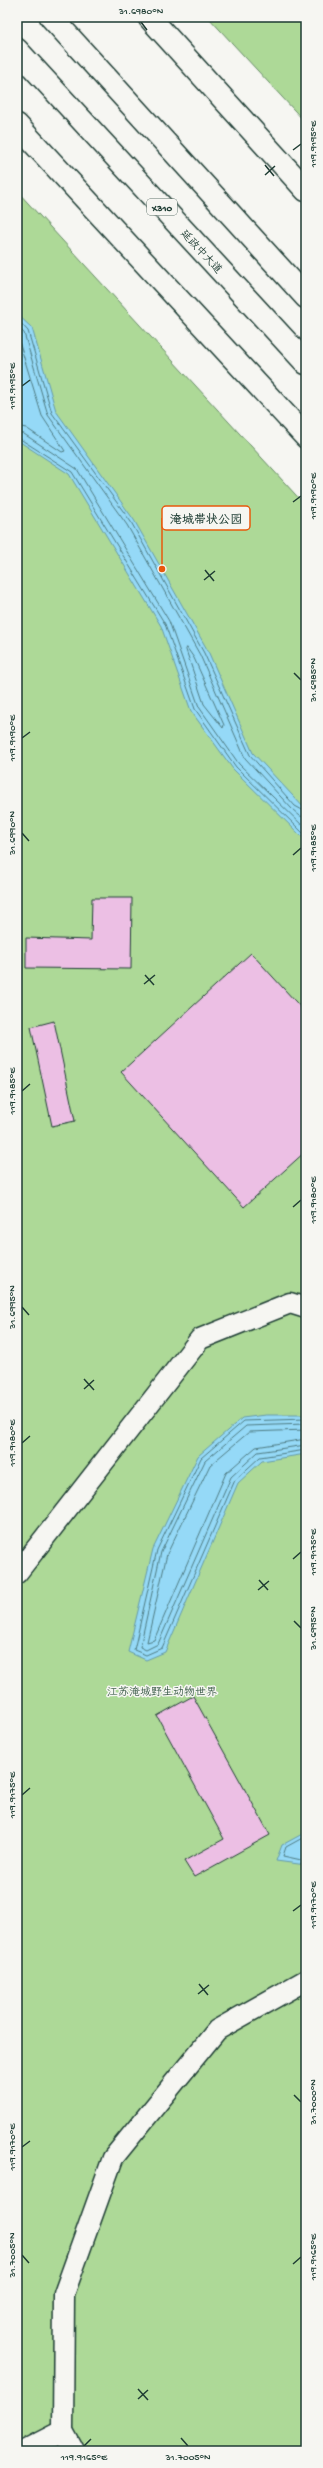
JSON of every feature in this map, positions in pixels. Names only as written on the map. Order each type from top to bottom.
[{"type":"main road","points":[[51,17],[306,297]]},
{"type":"main road","points":[[150,17],[306,190]]},
{"type":"main road","name":"延政中大道","points":[[17,50],[306,363]]},
{"type":"main road","points":[[17,125],[303,429]]},
{"type":"lane","points":[[17,1572],[200,1339],[290,1303],[306,1308]]},
{"type":"lane","points":[[74,2451],[63,2430],[64,2294],[113,2158],[217,2030],[306,1980]]},
{"type":"lane","points":[[24,2451],[63,2430]]},
{"type":"green space","points":[[208,17],[306,17],[306,123]]},
{"type":"green space","name":"江苏淹城野生动物世界","points":[[17,191],[306,506],[306,2451],[17,2451]]},
{"type":"water","points":[[17,314],[32,328],[56,411],[134,520],[208,651],[253,753],[306,810],[306,841],[233,769],[191,711],[161,626],[69,474],[17,440]]},
{"type":"water","points":[[266,1415],[306,1415],[306,1454],[262,1461],[238,1483],[165,1652],[146,1660],[128,1652],[153,1549],[198,1456],[242,1418]]},
{"type":"water","points":[[306,1832],[306,1865],[276,1861],[282,1845]]},
{"type":"building","points":[[92,898],[132,898],[131,969],[26,968],[26,938],[91,940]]},
{"type":"building","points":[[251,953],[306,1013],[306,1151],[244,1207],[121,1072]]},
{"type":"building","points":[[54,1021],[75,1121],[52,1126],[31,1027]]},
{"type":"building","points":[[193,1696],[270,1835],[194,1877],[184,1861],[224,1839],[157,1716]]},
{"type":"place","name":"淹城带状公园","points":[[162,569]]}]
